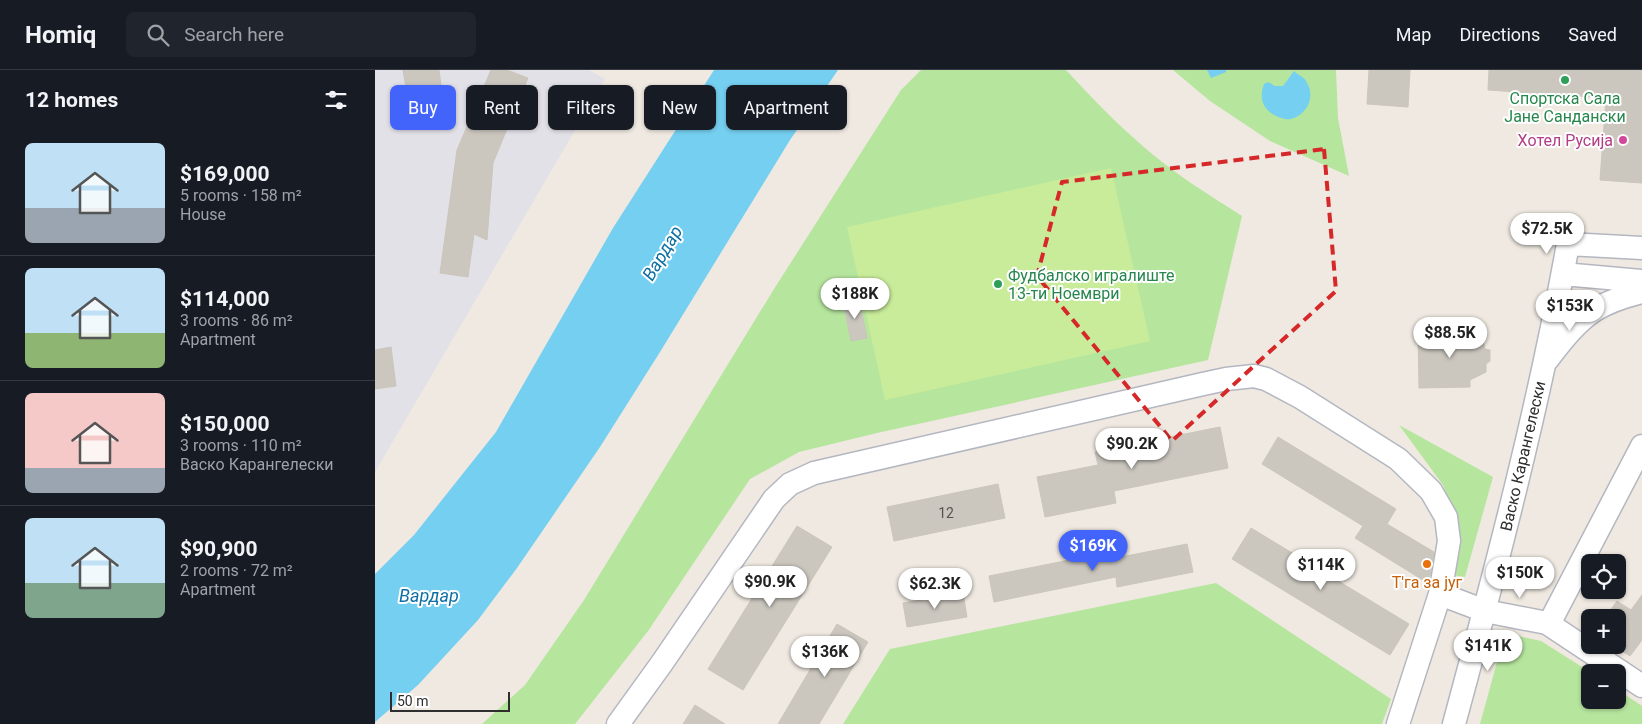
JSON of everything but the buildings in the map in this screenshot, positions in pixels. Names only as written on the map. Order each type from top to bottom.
[{"type":"street","name":"Васко Карангелески","points":[[1454,724],[1507,524],[1545,363],[1568,244],[1642,248]]},
{"type":"street","points":[[1563,274],[1642,281]]},
{"type":"street","points":[[1545,363],[1568,333],[1596,309],[1642,292]]},
{"type":"street","points":[[618,724],[662,664],[774,500],[790,484],[814,473],[1226,379],[1254,376],[1300,397],[1398,459],[1431,490],[1446,517],[1449,540],[1441,594],[1398,724]]},
{"type":"street","points":[[1549,624],[1642,446]]},
{"type":"street","points":[[1441,594],[1485,610],[1549,624],[1642,686]]},
{"type":"highlighted area","points":[[1324,149],[1336,291],[1172,441],[1037,276],[1062,182]]},
{"type":"shaded area","points":[[375,70],[589,70],[605,79],[601,85],[548,85],[548,130],[575,130],[375,472]]},
{"type":"green space","points":[[921,70],[1066,70],[1114,120],[1156,158],[1242,216],[1208,360],[799,452],[750,479],[648,631],[575,724],[482,724],[525,685],[584,600],[774,289],[901,90]]},
{"type":"green space","points":[[1173,70],[1336,70],[1338,118],[1349,176],[1270,141],[1210,101]]},
{"type":"green space","name":"Фудбалско игралиште 13-ти Ноември","points":[[1111,168],[1150,341],[885,400],[847,227]]},
{"type":"green space","points":[[1399,425],[1493,477],[1465,577],[1452,575],[1456,520],[1443,485]]},
{"type":"green space","points":[[1216,583],[1391,699],[1382,724],[843,724],[890,649]]},
{"type":"green space","points":[[1505,633],[1541,641],[1581,666],[1581,709],[1626,709],[1626,695],[1642,706],[1642,724],[1480,724]]},
{"type":"water","name":"Вардар","points":[[714,70],[838,70],[828,85],[726,85],[726,130],[797,130],[600,447],[517,568],[478,620],[418,685],[375,722],[375,574],[414,535],[496,432],[613,228],[676,130],[716,130],[716,85],[704,85]]},
{"type":"water","points":[[1207,70],[1226,70],[1226,72],[1211,78]]},
{"type":"water","points":[[1294,71],[1304,78],[1309,87],[1309,104],[1297,117],[1285,119],[1276,116],[1268,110],[1263,103],[1262,94],[1264,84],[1268,82],[1275,86],[1283,86]]},
{"type":"place","name":"Спортска Сала Јане Сандански","points":[[1565,80]]},
{"type":"place","name":"Хотел Русија","points":[[1623,140]]},
{"type":"place","name":"Фудбалско игралиште 13-ти Ноември","points":[[998,284]]},
{"type":"place","name":"Т'га за југ","points":[[1427,564]]}]
